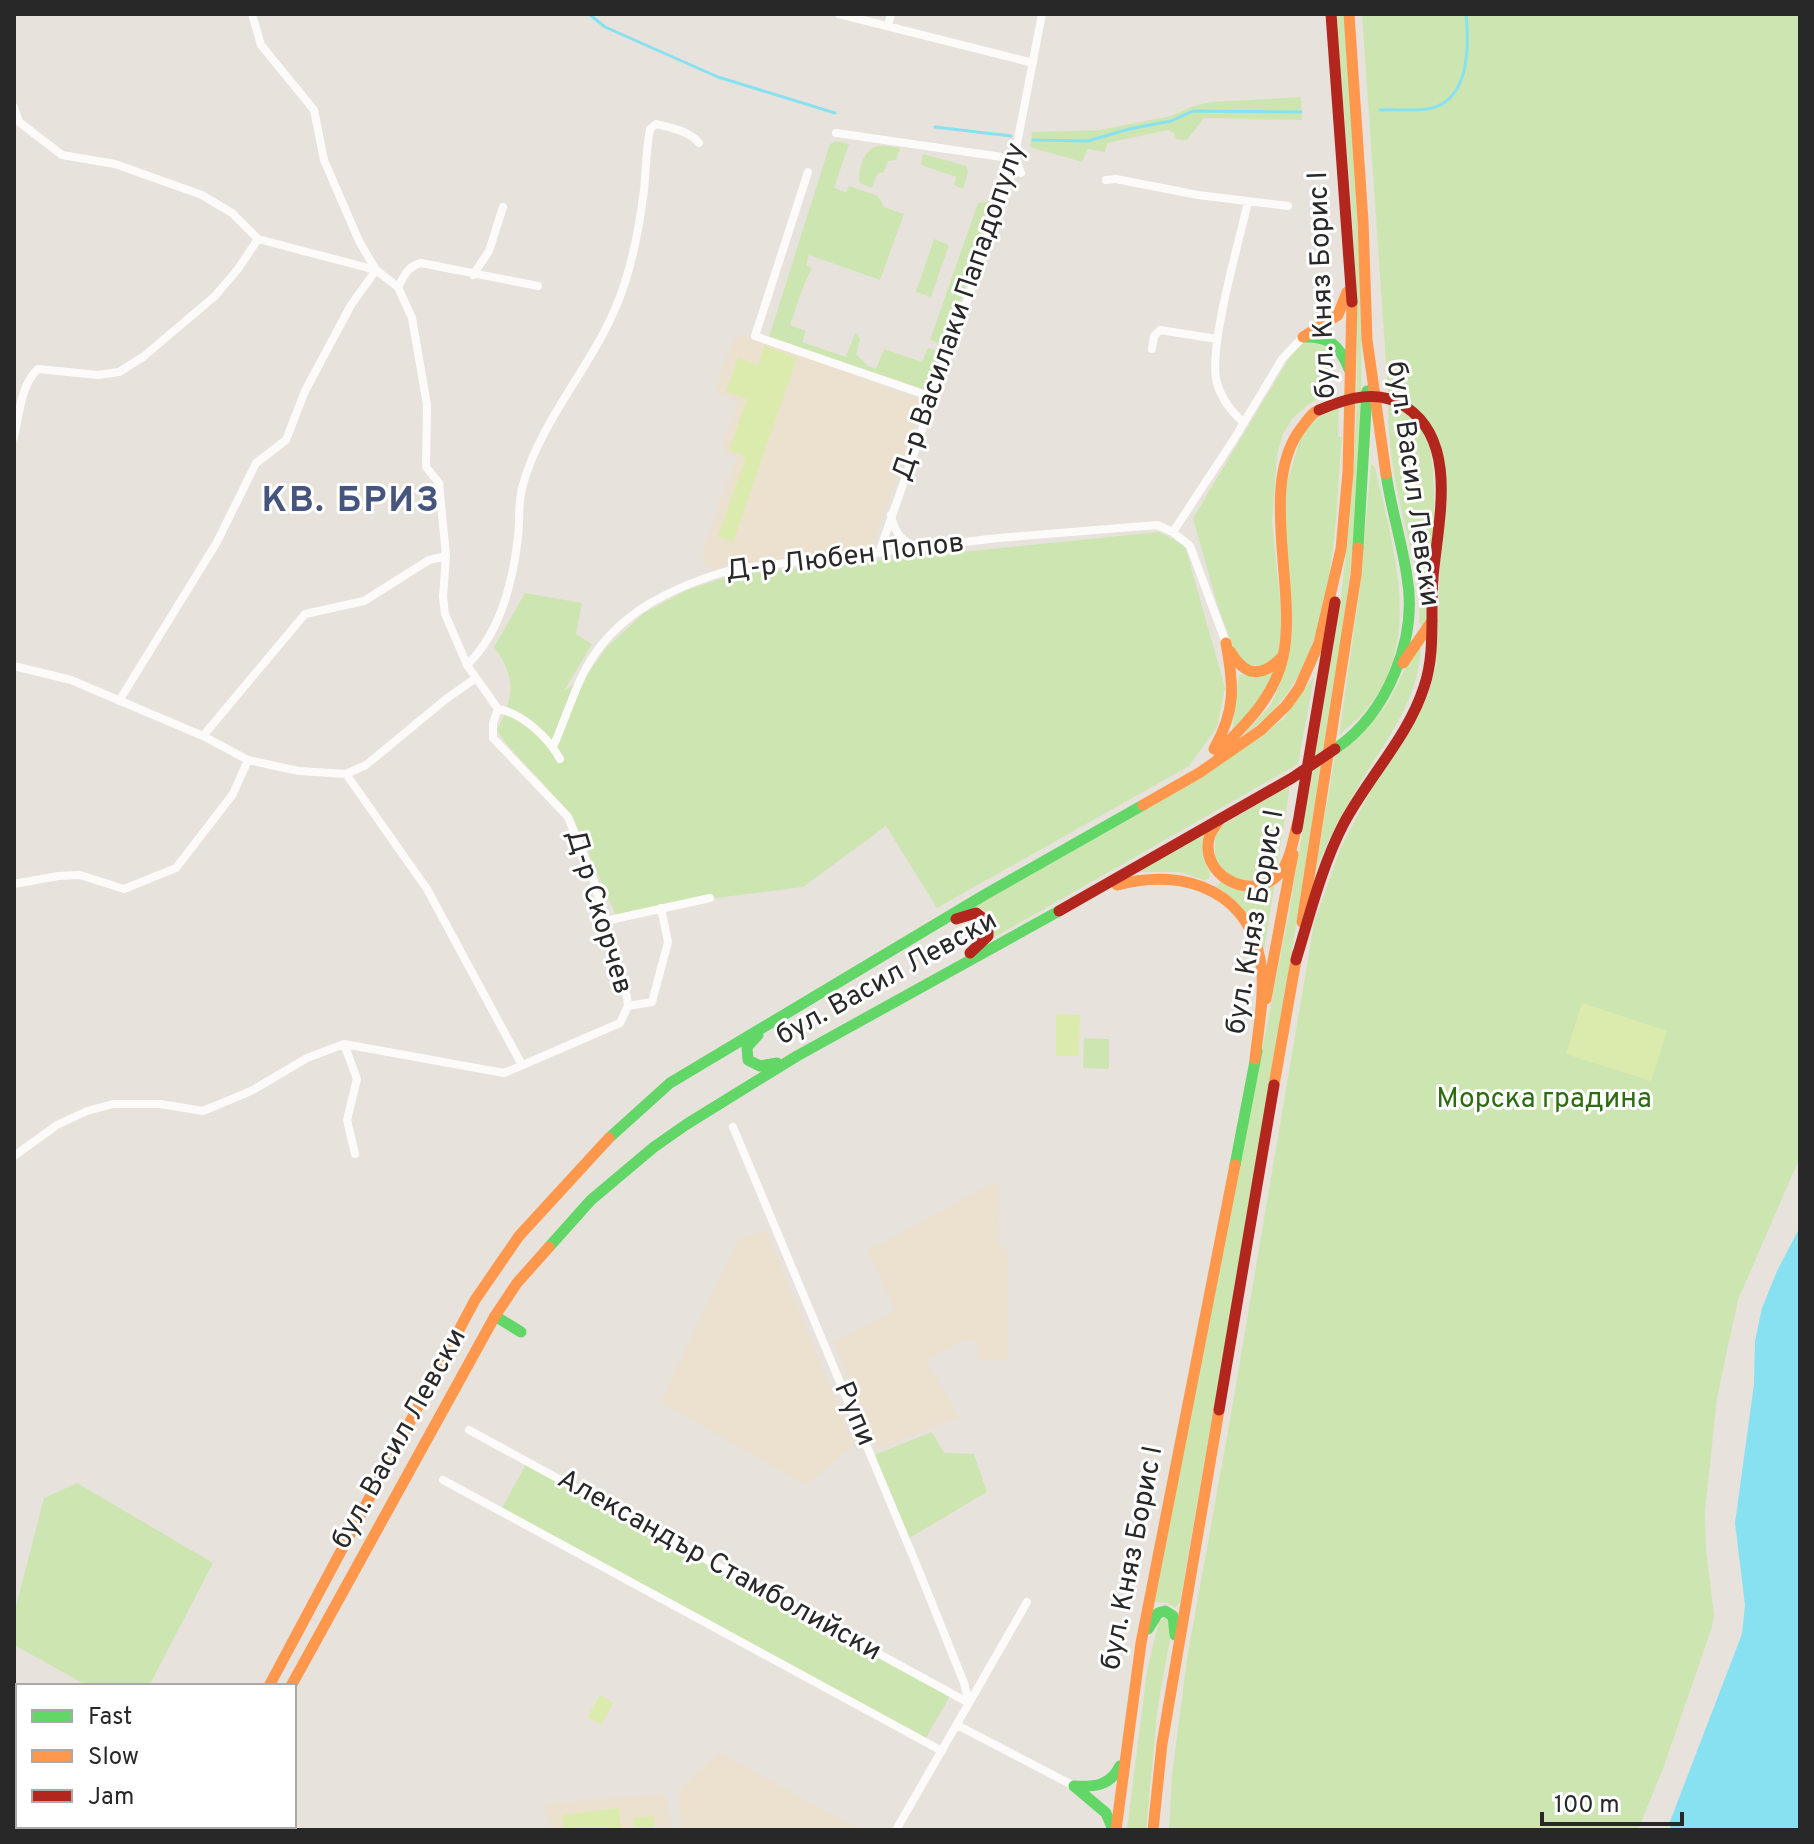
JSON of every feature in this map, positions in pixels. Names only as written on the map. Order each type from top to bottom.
[{"type":"main road","name":"бул. Княз Борис I","points":[[1114,1830],[1141,1643],[1255,1059],[1311,750],[1341,549],[1351,413],[1350,256],[1331,14]]},
{"type":"main road","name":"бул. Княз Борис I","points":[[1349,14],[1363,221],[1367,340]]},
{"type":"main road","points":[[1303,337],[1342,312],[1350,256]]},
{"type":"main road","points":[[1303,337],[1320,336],[1336,343],[1351,378]]},
{"type":"main road","name":"бул. Васил Левски","points":[[292,1684],[495,1316],[517,1283],[591,1200],[654,1147],[797,1056],[1292,778],[1340,747],[1367,721],[1390,684],[1404,645],[1409,600],[1408,579],[1372,413],[1367,340]]},
{"type":"main road","points":[[1199,773],[1262,707],[1274,688],[1284,653],[1286,620],[1280,518],[1286,459],[1297,434],[1312,415],[1328,404],[1347,399],[1390,399],[1400,402],[1424,422],[1434,441],[1439,464],[1430,662],[1417,704],[1338,835],[1328,857],[1296,960]]},
{"type":"main road","name":"бул. Княз Борис I","points":[[1153,1830],[1162,1744],[1296,960],[1356,575],[1372,413]]},
{"type":"main road","name":"бул. Васил Левски","points":[[270,1684],[471,1297],[567,1181],[620,1127],[670,1083],[986,894],[1199,773],[1261,730],[1299,688],[1319,643],[1341,549]]},
{"type":"main road","points":[[1390,684],[1432,621]]},
{"type":"main road","points":[[1226,643],[1238,663],[1252,672],[1270,670],[1284,653]]},
{"type":"main road","points":[[1180,783],[1213,749],[1231,717],[1234,688],[1226,643]]},
{"type":"main road","points":[[1222,817],[1210,837],[1210,861],[1226,880],[1246,887],[1259,886],[1277,875],[1298,822]]},
{"type":"main road","points":[[1083,898],[1134,879],[1162,876],[1185,879],[1205,887],[1230,904],[1249,930],[1260,962],[1255,1059]]},
{"type":"main road","points":[[926,931],[971,913],[981,915],[988,922],[986,939],[949,972]]},
{"type":"main road","points":[[769,1024],[747,1047],[746,1059],[750,1064],[763,1068],[797,1056]]},
{"type":"main road","points":[[495,1316],[521,1332]]},
{"type":"main road","points":[[352,1528],[360,1524],[368,1526],[372,1531],[371,1541]]},
{"type":"main road","points":[[1141,1643],[1154,1617],[1165,1611],[1170,1612],[1177,1652]]},
{"type":"main road","points":[[1074,1786],[1101,1787],[1111,1781],[1119,1769],[1125,1746]]},
{"type":"main road","points":[[1074,1786],[1106,1813],[1114,1830]]},
{"type":"street","points":[[252,14],[261,45],[314,110],[324,160],[359,241],[376,270],[398,287],[412,318],[427,405],[426,467],[439,483],[446,556],[443,606],[467,665],[498,709],[525,719],[553,747],[560,759]]},
{"type":"street","points":[[839,14],[1033,63]]},
{"type":"street","points":[[888,26],[891,14]]},
{"type":"street","name":"Д-р Василаки Пападопулу","points":[[879,553],[1016,159],[1042,14]]},
{"type":"street","points":[[14,107],[19,122],[52,150],[68,157],[115,164],[202,195],[232,213],[258,239],[376,270]]},
{"type":"street","points":[[467,665],[483,650],[510,583],[522,490],[533,458],[604,334],[621,297],[644,191],[650,129],[656,124],[677,129],[694,136],[699,143]]},
{"type":"street","points":[[836,133],[1016,159],[1021,173]]},
{"type":"street","points":[[808,172],[755,336],[932,397]]},
{"type":"street","points":[[1106,180],[1116,179],[1198,195],[1288,206]]},
{"type":"street","points":[[1244,423],[1227,408],[1216,380],[1217,339],[1248,201]]},
{"type":"street","points":[[473,275],[489,251],[503,207]]},
{"type":"street","points":[[14,437],[27,384],[38,369],[98,375],[119,372],[143,357],[215,296],[258,239]]},
{"type":"street","points":[[398,287],[413,265],[421,263],[538,286]]},
{"type":"street","points":[[119,701],[217,542],[256,463],[286,440],[305,391],[351,305],[376,270]]},
{"type":"street","points":[[1152,349],[1155,334],[1161,330],[1217,339]]},
{"type":"street","points":[[1226,643],[1193,553],[1182,537],[1173,532],[1282,359],[1303,337]]},
{"type":"street","name":"Д-р Василаки Пападопулу","points":[[891,515],[894,528],[904,543],[919,548]]},
{"type":"street","name":"Д-р Любен Попов","points":[[553,747],[597,650],[619,626],[650,602],[680,586],[734,569],[1037,534],[1157,525],[1173,532]]},
{"type":"street","points":[[203,736],[305,614],[364,601],[429,560],[446,556]]},
{"type":"street","points":[[14,666],[71,680],[203,736],[248,760],[299,771],[346,774],[366,765],[476,678]]},
{"type":"street","name":"Д-р Скорчев","points":[[344,1044],[504,1073],[620,1023],[628,1006],[593,878],[568,817],[493,738],[493,723],[498,709]]},
{"type":"street","points":[[14,884],[80,875],[124,889],[176,868],[233,794],[248,760]]},
{"type":"street","points":[[346,774],[427,889],[522,1065]]},
{"type":"street","points":[[605,921],[710,898]]},
{"type":"street","points":[[628,1006],[652,1002],[668,942],[661,908]]},
{"type":"street","points":[[14,1156],[57,1125],[87,1111],[113,1104],[160,1104],[203,1111],[251,1091],[307,1058],[344,1044],[357,1079],[347,1120],[355,1154]]},
{"type":"street","name":"Рупи","points":[[733,1127],[923,1579],[969,1703]]},
{"type":"street","name":"Александър Стамболийски","points":[[469,1430],[969,1703]]},
{"type":"street","name":"Александър Стамболийски","points":[[443,1480],[942,1751]]},
{"type":"street","points":[[896,1830],[1027,1602]]},
{"type":"street","points":[[957,1725],[1074,1786]]},
{"type":"shaded area","points":[[741,335],[923,400],[872,548],[710,569],[703,561],[703,549],[737,457],[727,453],[723,445],[739,401],[716,392],[734,339]]},
{"type":"shaded area","points":[[995,1182],[999,1184],[998,1238],[1000,1246],[1009,1252],[1008,1360],[978,1360],[978,1340],[966,1340],[926,1360],[959,1417],[879,1449],[834,1342],[895,1311],[868,1251]]},
{"type":"shaded area","points":[[766,1230],[854,1445],[806,1485],[660,1402],[739,1239]]},
{"type":"shaded area","points":[[719,1752],[859,1830],[681,1830],[678,1792]]},
{"type":"shaded area","points":[[662,1794],[667,1798],[671,1830],[548,1830],[546,1804]]},
{"type":"green space","points":[[1335,14],[1344,14],[1361,310],[1361,429],[1355,530],[1339,653],[1282,1013],[1180,1602],[1175,1608],[1168,1603],[1154,1602],[1289,912],[1340,605],[1347,544],[1356,422],[1357,318],[1350,188]]},
{"type":"green space","name":"Морска градина","points":[[1362,14],[1800,14],[1800,1157],[1738,1300],[1717,1398],[1705,1511],[1714,1614],[1712,1627],[1664,1766],[1638,1830],[1169,1830],[1172,1775],[1187,1659],[1314,923],[1341,847],[1371,790],[1426,700],[1436,666],[1444,461],[1395,394],[1388,392]]},
{"type":"green space","points":[[1301,97],[1302,120],[1204,118],[1187,140],[1176,139],[1174,133],[1168,130],[1107,143],[1105,152],[1088,149],[1082,162],[1030,147],[1032,132],[1100,130],[1171,116],[1212,102]]},
{"type":"green space","points":[[836,141],[849,144],[834,188],[846,192],[849,186],[878,196],[884,207],[904,214],[880,280],[809,255],[806,265],[812,268],[790,325],[806,331],[802,342],[846,357],[855,333],[860,339],[856,354],[876,369],[884,349],[922,362],[928,348],[942,352],[929,391],[769,337],[830,144]]},
{"type":"green space","points":[[877,146],[900,148],[896,160],[888,161],[884,172],[877,174],[872,188],[860,183],[860,168],[867,153]]},
{"type":"green space","points":[[923,154],[966,166],[968,172],[963,189],[954,185],[956,177],[921,165]]},
{"type":"green space","points":[[1002,171],[1006,172],[945,345],[930,340],[978,203],[991,201]]},
{"type":"green space","points":[[934,239],[949,245],[931,297],[916,292]]},
{"type":"green space","points":[[1310,341],[1325,347],[1330,393],[1309,404],[1292,419],[1283,434],[1277,455],[1272,523],[1282,617],[1279,653],[1268,664],[1257,666],[1247,664],[1236,654],[1218,607],[1193,518],[1292,353],[1299,345]]},
{"type":"green space","points":[[764,346],[797,358],[733,542],[718,537],[746,457],[729,450],[747,399],[726,392],[738,358],[758,365]]},
{"type":"green space","points":[[1388,403],[1419,423],[1427,439],[1432,462],[1434,519],[1426,624],[1423,627],[1419,623],[1418,580],[1390,448]]},
{"type":"green space","points":[[1339,405],[1338,436],[1342,437],[1332,559],[1314,641],[1297,678],[1274,710],[1243,735],[1270,706],[1283,677],[1283,495],[1304,427]]},
{"type":"green space","points":[[1371,464],[1375,467],[1397,575],[1400,610],[1397,644],[1387,677],[1368,707],[1339,735],[1360,588]]},
{"type":"green space","points":[[1159,532],[1185,546],[1225,688],[1217,727],[1189,766],[937,908],[886,826],[803,887],[700,900],[617,918],[572,815],[497,730],[510,697],[510,678],[494,647],[525,593],[582,603],[576,634],[592,644],[564,691],[587,675],[606,648],[644,613],[687,590],[733,575]]},
{"type":"green space","points":[[1417,645],[1421,648],[1419,667],[1408,701],[1343,813],[1315,873],[1335,756],[1379,715]]},
{"type":"green space","points":[[1273,670],[1267,693],[1232,731],[1239,675]]},
{"type":"green space","points":[[1314,676],[1298,764],[993,938],[992,917],[974,907],[1252,743],[1284,718]]},
{"type":"green space","points":[[1290,785],[1278,861],[1271,873],[1252,882],[1231,878],[1214,861],[1216,829]]},
{"type":"green space","points":[[1202,833],[1205,836],[1209,879],[1179,872],[1138,872]]},
{"type":"green space","points":[[1221,881],[1275,883],[1264,950],[1216,887]]},
{"type":"green space","points":[[1582,1003],[1667,1031],[1651,1081],[1566,1054]]},
{"type":"green space","points":[[1056,1014],[1080,1015],[1079,1056],[1056,1056]]},
{"type":"green space","points":[[1084,1038],[1109,1039],[1109,1069],[1083,1068]]},
{"type":"green space","points":[[932,1432],[944,1453],[974,1454],[987,1492],[906,1540],[872,1456]]},
{"type":"green space","points":[[526,1464],[950,1696],[926,1738],[502,1508]]},
{"type":"green space","points":[[77,1483],[213,1563],[150,1684],[84,1684],[14,1645],[14,1614],[44,1498]]},
{"type":"green space","points":[[1167,1617],[1172,1628],[1158,1705],[1146,1830],[1127,1830],[1147,1671],[1159,1621]]},
{"type":"green space","points":[[600,1695],[614,1703],[601,1725],[587,1717]]},
{"type":"green space","points":[[14,1751],[16,1828],[105,1828],[104,1830],[14,1830]]},
{"type":"green space","points":[[619,1808],[621,1830],[564,1830],[562,1815]]},
{"type":"green space","points":[[654,1816],[655,1830],[635,1830],[633,1818]]},
{"type":"water","points":[[1800,1227],[1800,1830],[1672,1830],[1669,1824],[1742,1634],[1745,1605],[1735,1523],[1754,1384],[1755,1341],[1762,1308]]},
{"type":"waterway","points":[[589,14],[605,27],[718,77],[835,113]]},
{"type":"waterway","points":[[1380,110],[1432,108],[1454,93],[1467,55],[1466,14]]},
{"type":"waterway","points":[[1033,140],[1088,141],[1171,121],[1193,111],[1301,112]]},
{"type":"waterway","points":[[935,127],[1011,136]]},
{"type":"traffic: fast","points":[[1304,337],[1320,338],[1332,344],[1342,354],[1349,369]]},
{"type":"traffic: fast","points":[[1358,548],[1367,391]]},
{"type":"traffic: fast","points":[[1335,749],[1370,716],[1384,696],[1395,673],[1408,625],[1407,577],[1386,474]]},
{"type":"traffic: fast","points":[[609,1138],[670,1083],[986,894],[1143,805]]},
{"type":"traffic: fast","points":[[549,1247],[591,1200],[654,1147],[687,1124],[797,1056],[1059,911]]},
{"type":"traffic: fast","points":[[758,1035],[747,1047],[748,1060],[760,1066],[777,1063]]},
{"type":"traffic: fast","points":[[1235,1165],[1257,1051]]},
{"type":"traffic: fast","points":[[495,1316],[521,1332]]},
{"type":"traffic: fast","points":[[1148,1629],[1158,1613],[1165,1611],[1173,1616],[1175,1635]]},
{"type":"traffic: fast","points":[[1074,1786],[1101,1784],[1112,1778],[1120,1766]]},
{"type":"traffic: fast","points":[[1074,1786],[1106,1813],[1113,1830]]},
{"type":"traffic: slow","points":[[1349,14],[1363,221],[1367,340],[1386,474]]},
{"type":"traffic: slow","points":[[1303,337],[1338,315],[1347,292]]},
{"type":"traffic: slow","points":[[1143,805],[1199,773],[1261,730],[1286,706],[1299,688],[1319,643],[1341,549],[1348,472],[1352,302]]},
{"type":"traffic: slow","points":[[1218,752],[1258,709],[1279,671],[1286,630],[1280,507],[1282,477],[1289,450],[1302,427],[1319,410]]},
{"type":"traffic: slow","points":[[1302,922],[1358,548]]},
{"type":"traffic: slow","points":[[1403,663],[1432,621]]},
{"type":"traffic: slow","points":[[1214,749],[1230,710],[1231,672],[1226,643]]},
{"type":"traffic: slow","points":[[1230,651],[1242,666],[1254,672],[1268,669],[1282,657]]},
{"type":"traffic: slow","points":[[1220,819],[1210,835],[1208,849],[1211,862],[1229,880],[1254,886],[1267,883],[1282,870],[1289,857],[1298,822]]},
{"type":"traffic: slow","points":[[1266,999],[1293,854]]},
{"type":"traffic: slow","points":[[1117,885],[1168,879],[1192,883],[1232,905],[1257,945],[1262,973],[1255,1059]]},
{"type":"traffic: slow","points":[[1274,1085],[1297,954]]},
{"type":"traffic: slow","points":[[270,1684],[475,1300],[519,1236],[609,1138]]},
{"type":"traffic: slow","points":[[1116,1830],[1141,1643],[1235,1165]]},
{"type":"traffic: slow","points":[[292,1684],[495,1316],[517,1283],[549,1247]]},
{"type":"traffic: slow","points":[[1153,1830],[1162,1744],[1219,1410]]},
{"type":"traffic: jam","points":[[1331,14],[1352,302]]},
{"type":"traffic: jam","points":[[1296,960],[1336,839],[1408,723],[1424,687],[1431,647],[1433,578],[1440,510],[1441,486],[1434,441],[1423,423],[1406,407],[1396,401],[1374,396],[1352,399],[1319,410]]},
{"type":"traffic: jam","points":[[1297,829],[1335,602]]},
{"type":"traffic: jam","points":[[1059,911],[1292,778],[1335,749]]},
{"type":"traffic: jam","points":[[956,919],[976,913],[988,922],[988,936],[970,953]]},
{"type":"traffic: jam","points":[[1219,1410],[1274,1085]]},
{"type":"district","name":"КВ. БРИЗ","points":[[351,502]]}]
